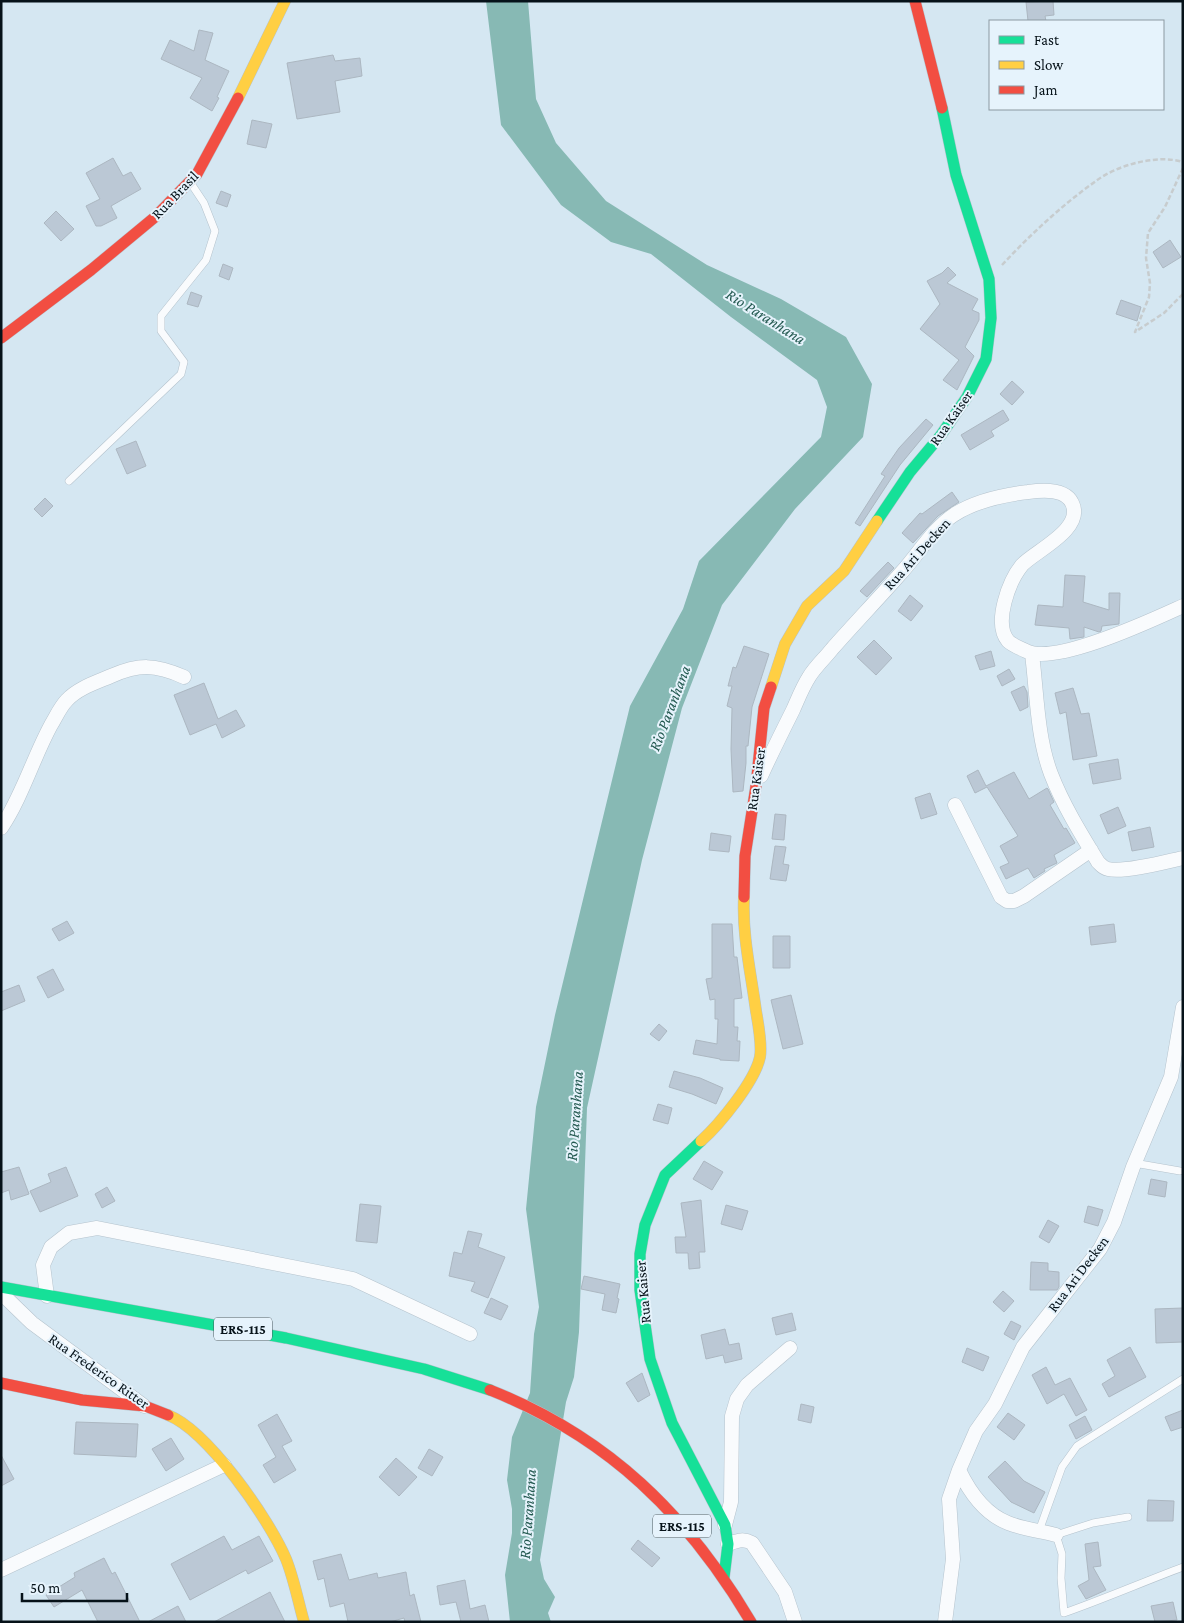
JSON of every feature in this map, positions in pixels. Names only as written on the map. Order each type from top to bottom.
[{"type":"street","name":"Rua Brasil","points":[[1,338],[91,270],[155,216],[197,174],[223,128],[285,1]]},
{"type":"street","name":"Rua Kaiser","points":[[724,1577],[728,1544],[725,1525],[672,1423],[650,1359],[640,1290],[640,1254],[645,1225],[666,1175],[715,1128],[750,1079],[760,1056],[758,1023],[743,917],[745,856],[756,786],[764,708],[785,644],[807,606],[844,571],[910,472],[941,435],[967,397],[986,359],[991,318],[989,279],[956,175],[936,80],[915,1]]},
{"type":"street","name":"Rua Ari Decken","points":[[756,786],[809,676],[870,606],[901,574],[931,536],[953,515],[973,505],[1011,494],[1039,491],[1057,492],[1066,496],[1072,504],[1074,512],[1071,523],[1065,532],[1024,564],[1016,574],[1002,613],[1004,633],[1009,642],[1032,654]]},
{"type":"street","points":[[1183,606],[1106,640],[1044,654],[1032,654],[1042,739],[1051,774],[1070,815],[1098,862],[1103,867],[1109,869],[1127,869],[1183,858]]},
{"type":"street","points":[[1,828],[11,812],[39,747],[68,699],[99,682],[134,668],[147,666],[184,677]]},
{"type":"street","points":[[955,805],[1001,897],[1007,901],[1024,896],[1091,850]]},
{"type":"street","name":"Rua Ari Decken","points":[[945,1622],[953,1559],[950,1499],[959,1470],[976,1431],[995,1404],[1023,1347],[1100,1249],[1114,1222],[1134,1164],[1171,1076],[1183,1007]]},
{"type":"street","points":[[48,1296],[44,1266],[51,1247],[69,1233],[97,1228],[353,1279],[470,1334]]},
{"type":"street","name":"ERS-115","points":[[1,1287],[258,1331],[398,1363],[480,1386],[536,1412],[595,1447],[626,1469],[660,1501],[693,1538],[724,1577],[751,1622]]},
{"type":"street","name":"Rua Frederico Ritter","points":[[1,1293],[32,1323],[145,1406],[174,1417],[202,1438],[256,1504],[286,1559],[304,1622]]},
{"type":"street","points":[[725,1525],[731,1502],[732,1416],[737,1399],[747,1385],[790,1348]]},
{"type":"street","points":[[1,1383],[82,1400],[145,1406]]},
{"type":"street","points":[[1,1570],[224,1465]]},
{"type":"street","points":[[959,1470],[971,1492],[993,1514],[1007,1522],[1056,1535]]},
{"type":"street","points":[[728,1544],[740,1540],[746,1540],[752,1544],[785,1592],[795,1622]]},
{"type":"lane","points":[[70,481],[180,374],[184,362],[160,331],[161,316],[206,260],[215,231],[204,203],[190,182]]},
{"type":"lane","points":[[1134,1164],[1180,1171]]},
{"type":"lane","points":[[1039,1531],[1062,1467],[1077,1446],[1183,1379]]},
{"type":"lane","points":[[1128,1517],[1092,1523],[1056,1535],[1062,1554],[1064,1613],[1100,1601],[1183,1567]]},
{"type":"path","points":[[989,279],[1024,241],[1096,180],[1118,169],[1155,159],[1175,159],[1183,162]]},
{"type":"path","points":[[1183,168],[1165,207],[1148,233],[1146,258],[1150,297],[1135,332],[1164,313],[1183,294]]},
{"type":"water","name":"Rio Paranhana","points":[[486,1],[528,1],[536,99],[556,143],[606,201],[707,265],[781,299],[846,337],[872,384],[863,437],[795,509],[722,605],[682,708],[642,860],[587,1108],[579,1332],[574,1377],[566,1402],[540,1560],[544,1579],[555,1597],[548,1613],[551,1622],[510,1622],[505,1575],[512,1533],[512,1509],[507,1480],[512,1437],[530,1393],[534,1334],[539,1307],[526,1209],[536,1107],[555,1015],[630,706],[683,609],[699,561],[821,437],[827,407],[817,380],[731,317],[651,254],[611,242],[561,205],[501,125]]},
{"type":"building","points":[[1053,1],[1054,15],[1045,16],[1046,20],[1028,20],[1026,2]]},
{"type":"building","points":[[199,30],[213,33],[205,60],[229,71],[212,111],[190,98],[202,78],[161,59],[170,40],[194,51]]},
{"type":"building","points":[[333,55],[335,61],[360,58],[362,76],[335,81],[340,112],[297,119],[287,63]]},
{"type":"building","points":[[252,120],[272,124],[266,148],[247,144]]},
{"type":"building","points":[[113,158],[123,176],[131,172],[141,189],[111,206],[117,218],[101,226],[96,226],[86,206],[100,199],[86,173]]},
{"type":"building","points":[[221,191],[231,195],[227,207],[216,203]]},
{"type":"building","points":[[56,211],[74,229],[61,241],[44,223]]},
{"type":"building","points":[[1170,240],[1181,257],[1163,268],[1153,252]]},
{"type":"building","points":[[223,264],[233,268],[229,280],[219,276]]},
{"type":"building","points":[[948,267],[956,275],[947,283],[978,299],[972,310],[979,313],[979,320],[965,347],[974,356],[957,390],[943,380],[959,360],[920,329],[940,304],[927,281],[942,273]]},
{"type":"building","points":[[191,292],[202,296],[198,307],[187,304]]},
{"type":"building","points":[[1121,300],[1141,307],[1137,321],[1116,314]]},
{"type":"building","points":[[1012,381],[1024,392],[1012,405],[1000,394]]},
{"type":"building","points":[[1003,410],[1009,420],[991,431],[994,436],[970,450],[961,435]]},
{"type":"building","points":[[926,419],[933,425],[900,465],[860,526],[855,523],[885,476],[881,474],[899,448]]},
{"type":"building","points":[[136,441],[146,466],[127,474],[116,449]]},
{"type":"building","points":[[952,492],[959,502],[938,516],[913,543],[902,533],[920,513],[922,514]]},
{"type":"building","points":[[45,498],[53,506],[42,517],[34,509]]},
{"type":"building","points":[[888,562],[894,568],[867,597],[860,591]]},
{"type":"building","points":[[1065,575],[1085,576],[1083,602],[1109,610],[1109,593],[1120,593],[1119,624],[1102,626],[1099,632],[1084,627],[1084,637],[1070,639],[1069,628],[1035,625],[1038,605],[1063,607]]},
{"type":"building","points":[[910,595],[923,606],[911,621],[898,611]]},
{"type":"building","points":[[874,640],[892,658],[876,675],[857,657]]},
{"type":"building","points":[[744,646],[769,654],[752,707],[748,746],[746,746],[743,791],[733,792],[732,708],[727,706],[732,686],[728,686],[733,667],[736,668]]},
{"type":"building","points":[[991,651],[995,666],[980,670],[975,656]]},
{"type":"building","points":[[1009,669],[1015,679],[1002,686],[997,676]]},
{"type":"building","points":[[204,683],[218,719],[236,710],[245,726],[222,738],[216,724],[190,735],[174,695]]},
{"type":"building","points":[[1024,686],[1027,692],[1028,707],[1020,711],[1011,692]]},
{"type":"building","points":[[1073,688],[1081,714],[1089,713],[1097,756],[1073,760],[1066,712],[1060,714],[1055,693]]},
{"type":"building","points":[[1118,759],[1121,779],[1093,784],[1089,764]]},
{"type":"building","points":[[978,770],[986,786],[1014,772],[1029,799],[1048,789],[1054,802],[1050,805],[1075,843],[1054,855],[1057,863],[1044,869],[1045,871],[1034,878],[1028,868],[1006,879],[1000,867],[1009,863],[1000,846],[1018,836],[987,787],[975,793],[967,776]]},
{"type":"building","points":[[930,793],[937,814],[921,819],[915,798]]},
{"type":"building","points":[[1118,807],[1126,826],[1108,834],[1100,815]]},
{"type":"building","points":[[775,814],[786,815],[784,840],[772,839]]},
{"type":"building","points":[[1150,827],[1154,847],[1132,851],[1128,832]]},
{"type":"building","points":[[711,833],[731,836],[729,852],[709,850]]},
{"type":"building","points":[[775,846],[786,847],[783,864],[789,865],[786,881],[770,879]]},
{"type":"building","points":[[67,921],[74,933],[59,941],[52,929]]},
{"type":"building","points":[[712,924],[732,924],[734,957],[737,957],[742,998],[734,999],[734,1027],[738,1027],[737,1041],[740,1041],[739,1061],[720,1060],[693,1054],[696,1040],[717,1044],[718,1019],[715,1019],[715,999],[710,1000],[706,979],[712,978]]},
{"type":"building","points":[[1114,924],[1116,942],[1091,945],[1089,927]]},
{"type":"building","points":[[773,936],[790,936],[790,968],[773,968]]},
{"type":"building","points":[[53,969],[64,990],[48,998],[37,977]]},
{"type":"building","points":[[19,985],[25,1001],[1,1011],[1,992]]},
{"type":"building","points":[[791,995],[803,1044],[783,1049],[771,1000]]},
{"type":"building","points":[[659,1024],[667,1031],[659,1041],[650,1034]]},
{"type":"building","points":[[674,1071],[700,1078],[723,1088],[716,1104],[669,1087]]},
{"type":"building","points":[[658,1104],[672,1108],[668,1124],[653,1120]]},
{"type":"building","points":[[704,1161],[723,1172],[712,1190],[693,1179]]},
{"type":"building","points":[[19,1167],[29,1194],[11,1200],[9,1190],[1,1193],[1,1172]]},
{"type":"building","points":[[66,1167],[78,1196],[40,1212],[30,1191],[51,1182],[48,1174]]},
{"type":"building","points":[[1151,1179],[1167,1182],[1165,1197],[1148,1194]]},
{"type":"building","points":[[107,1187],[115,1201],[102,1208],[95,1194]]},
{"type":"building","points":[[701,1200],[705,1252],[699,1252],[700,1268],[689,1269],[688,1253],[676,1253],[675,1237],[686,1237],[681,1203]]},
{"type":"building","points":[[360,1204],[381,1206],[377,1243],[356,1241]]},
{"type":"building","points":[[726,1205],[748,1211],[742,1230],[721,1224]]},
{"type":"building","points":[[1088,1206],[1103,1210],[1098,1226],[1084,1222]]},
{"type":"building","points":[[1048,1220],[1059,1226],[1049,1243],[1039,1237]]},
{"type":"building","points":[[468,1231],[482,1234],[478,1247],[505,1257],[488,1298],[471,1291],[475,1282],[449,1276],[454,1252],[462,1254]]},
{"type":"building","points":[[1031,1262],[1048,1263],[1048,1271],[1059,1272],[1059,1287],[1057,1290],[1030,1290]]},
{"type":"building","points":[[584,1276],[620,1284],[616,1313],[602,1310],[605,1294],[581,1289]]},
{"type":"building","points":[[1003,1291],[1014,1301],[1004,1312],[993,1302]]},
{"type":"building","points":[[491,1298],[508,1306],[501,1320],[484,1313]]},
{"type":"building","points":[[1183,1308],[1183,1342],[1156,1343],[1155,1309]]},
{"type":"building","points":[[792,1313],[796,1330],[776,1335],[772,1318]]},
{"type":"building","points":[[1011,1321],[1021,1326],[1014,1340],[1004,1334]]},
{"type":"building","points":[[725,1329],[729,1345],[739,1343],[742,1359],[725,1363],[723,1355],[706,1359],[701,1335]]},
{"type":"building","points":[[1130,1347],[1146,1377],[1109,1397],[1102,1384],[1115,1376],[1107,1360]]},
{"type":"building","points":[[967,1348],[989,1357],[983,1371],[962,1362]]},
{"type":"building","points":[[1046,1367],[1055,1385],[1070,1378],[1087,1410],[1076,1416],[1064,1394],[1047,1404],[1032,1375]]},
{"type":"building","points":[[642,1373],[650,1395],[638,1402],[626,1383]]},
{"type":"building","points":[[801,1404],[814,1407],[811,1423],[798,1420]]},
{"type":"building","points":[[1183,1410],[1183,1427],[1171,1431],[1165,1417]]},
{"type":"building","points":[[1008,1413],[1025,1425],[1014,1440],[997,1427]]},
{"type":"building","points":[[277,1414],[292,1441],[282,1446],[296,1470],[274,1483],[263,1465],[276,1457],[258,1425]]},
{"type":"building","points":[[1085,1416],[1092,1430],[1076,1439],[1069,1425]]},
{"type":"building","points":[[76,1422],[138,1424],[136,1457],[74,1454]]},
{"type":"building","points":[[171,1438],[184,1459],[166,1471],[152,1449]]},
{"type":"building","points":[[429,1449],[443,1457],[432,1476],[418,1468]]},
{"type":"building","points":[[1,1455],[14,1479],[1,1486]]},
{"type":"building","points":[[396,1458],[417,1477],[399,1496],[379,1477]]},
{"type":"building","points":[[1005,1461],[1024,1481],[1045,1492],[1034,1513],[1011,1502],[988,1477]]},
{"type":"building","points":[[1148,1500],[1174,1501],[1173,1521],[1147,1521]]},
{"type":"building","points":[[224,1536],[232,1550],[259,1536],[273,1561],[248,1574],[246,1570],[190,1600],[171,1564]]},
{"type":"building","points":[[638,1540],[660,1558],[652,1567],[631,1549]]},
{"type":"building","points":[[1098,1542],[1101,1566],[1093,1567],[1106,1590],[1086,1599],[1078,1586],[1089,1580],[1085,1544]]},
{"type":"building","points":[[341,1554],[349,1580],[377,1573],[378,1578],[406,1572],[410,1596],[414,1594],[421,1622],[405,1622],[404,1618],[390,1622],[348,1622],[344,1603],[330,1607],[324,1578],[318,1580],[313,1561]]},
{"type":"building","points":[[104,1558],[112,1574],[115,1572],[140,1622],[98,1622],[82,1590],[54,1607],[46,1595],[75,1577],[74,1573]]},
{"type":"building","points":[[465,1580],[470,1609],[485,1605],[489,1622],[461,1622],[456,1602],[440,1605],[437,1586]]},
{"type":"building","points":[[270,1592],[285,1622],[214,1622]]},
{"type":"building","points":[[1173,1602],[1177,1620],[1155,1622],[1151,1606]]},
{"type":"building","points":[[178,1606],[186,1622],[148,1622]]},
{"type":"traffic: fast","points":[[877,521],[910,472],[941,435],[967,397],[986,359],[991,318],[989,279],[956,175],[942,108]]},
{"type":"traffic: fast","points":[[701,1141],[665,1175],[645,1225],[640,1254],[640,1290],[650,1359],[672,1423],[725,1525],[728,1544],[724,1577]]},
{"type":"traffic: fast","points":[[1,1287],[286,1338],[424,1369],[490,1390]]},
{"type":"traffic: slow","points":[[238,98],[285,1]]},
{"type":"traffic: slow","points":[[771,687],[785,644],[807,606],[844,571],[877,521]]},
{"type":"traffic: slow","points":[[701,1141],[736,1102],[757,1067],[760,1057],[760,1034],[746,940],[744,897]]},
{"type":"traffic: slow","points":[[168,1415],[184,1424],[201,1439],[236,1478],[252,1500],[278,1542],[286,1559],[304,1622]]},
{"type":"traffic: jam","points":[[915,1],[942,108]]},
{"type":"traffic: jam","points":[[1,338],[91,270],[155,217],[197,174],[238,98]]},
{"type":"traffic: jam","points":[[744,897],[745,856],[756,786],[764,708],[771,687]]},
{"type":"traffic: jam","points":[[1,1383],[82,1400],[145,1406],[168,1415]]},
{"type":"traffic: jam","points":[[490,1390],[532,1409],[572,1431],[608,1456],[641,1483],[700,1547],[751,1622]]}]
